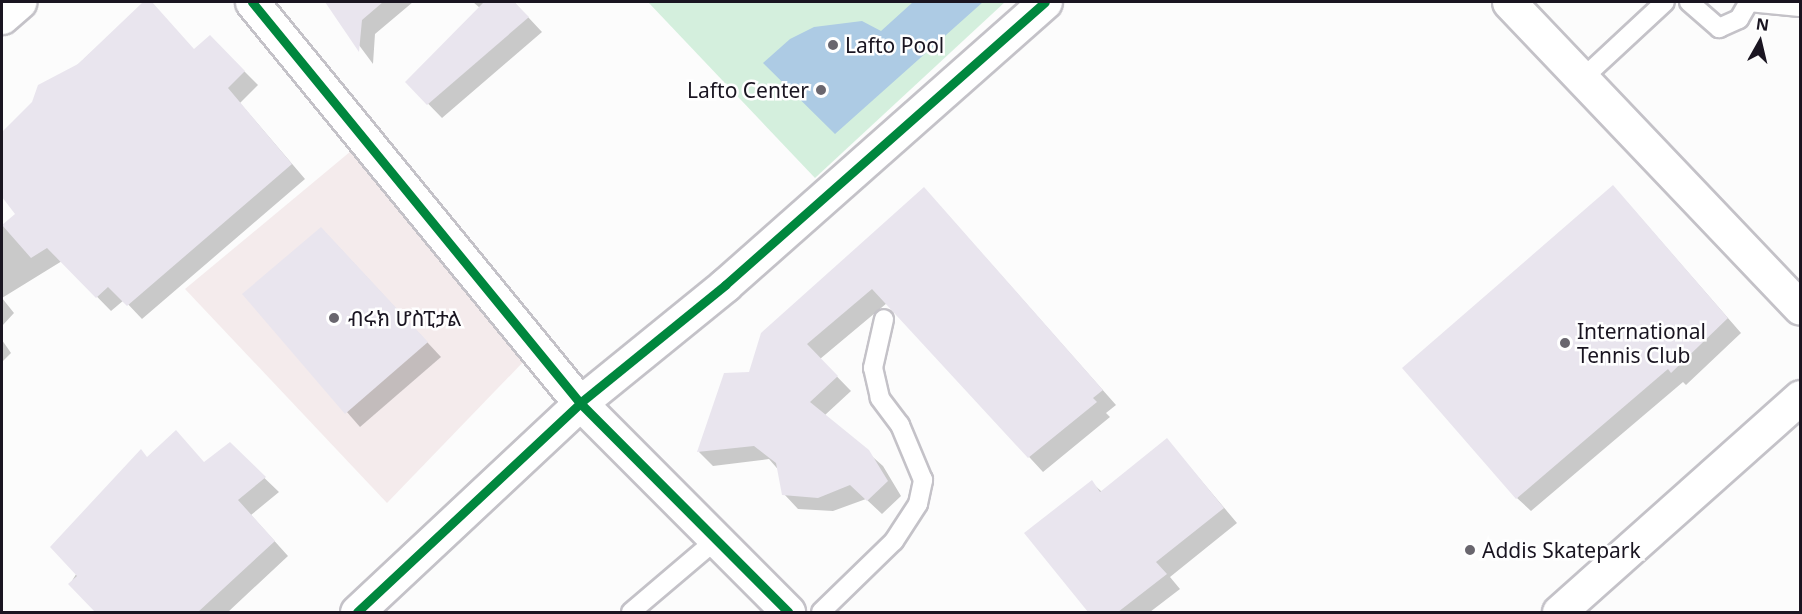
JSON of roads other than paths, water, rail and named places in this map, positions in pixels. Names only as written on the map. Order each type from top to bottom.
[{"type":"street","points":[[2,17],[19,2]]},
{"type":"street","points":[[252,2],[580,403],[788,612]]},
{"type":"street","points":[[357,612],[580,403],[725,285],[1045,2]]},
{"type":"street","points":[[1509,2],[1800,308]]},
{"type":"street","points":[[1559,612],[1800,397]]},
{"type":"lane","points":[[1582,79],[1665,2]]},
{"type":"lane","points":[[1689,2],[1719,28],[1740,19],[1749,2],[1800,7]]},
{"type":"lane","points":[[821,612],[894,541],[918,504],[923,480],[909,443],[880,398],[873,368],[884,319]]},
{"type":"lane","points":[[631,612],[716,540]]},
{"type":"water","points":[[913,2],[983,2],[835,134],[763,63],[790,39],[814,27],[862,21],[881,31]]},
{"type":"place","name":"Lafto Pool","points":[[833,45]]},
{"type":"place","name":"Lafto Center","points":[[821,90]]},
{"type":"place","name":"ብሩክ ሆስፒታል","points":[[334,318]]},
{"type":"place","name":"International Tennis Club","points":[[1565,343]]},
{"type":"place","name":"Addis Skatepark","points":[[1470,550]]}]
